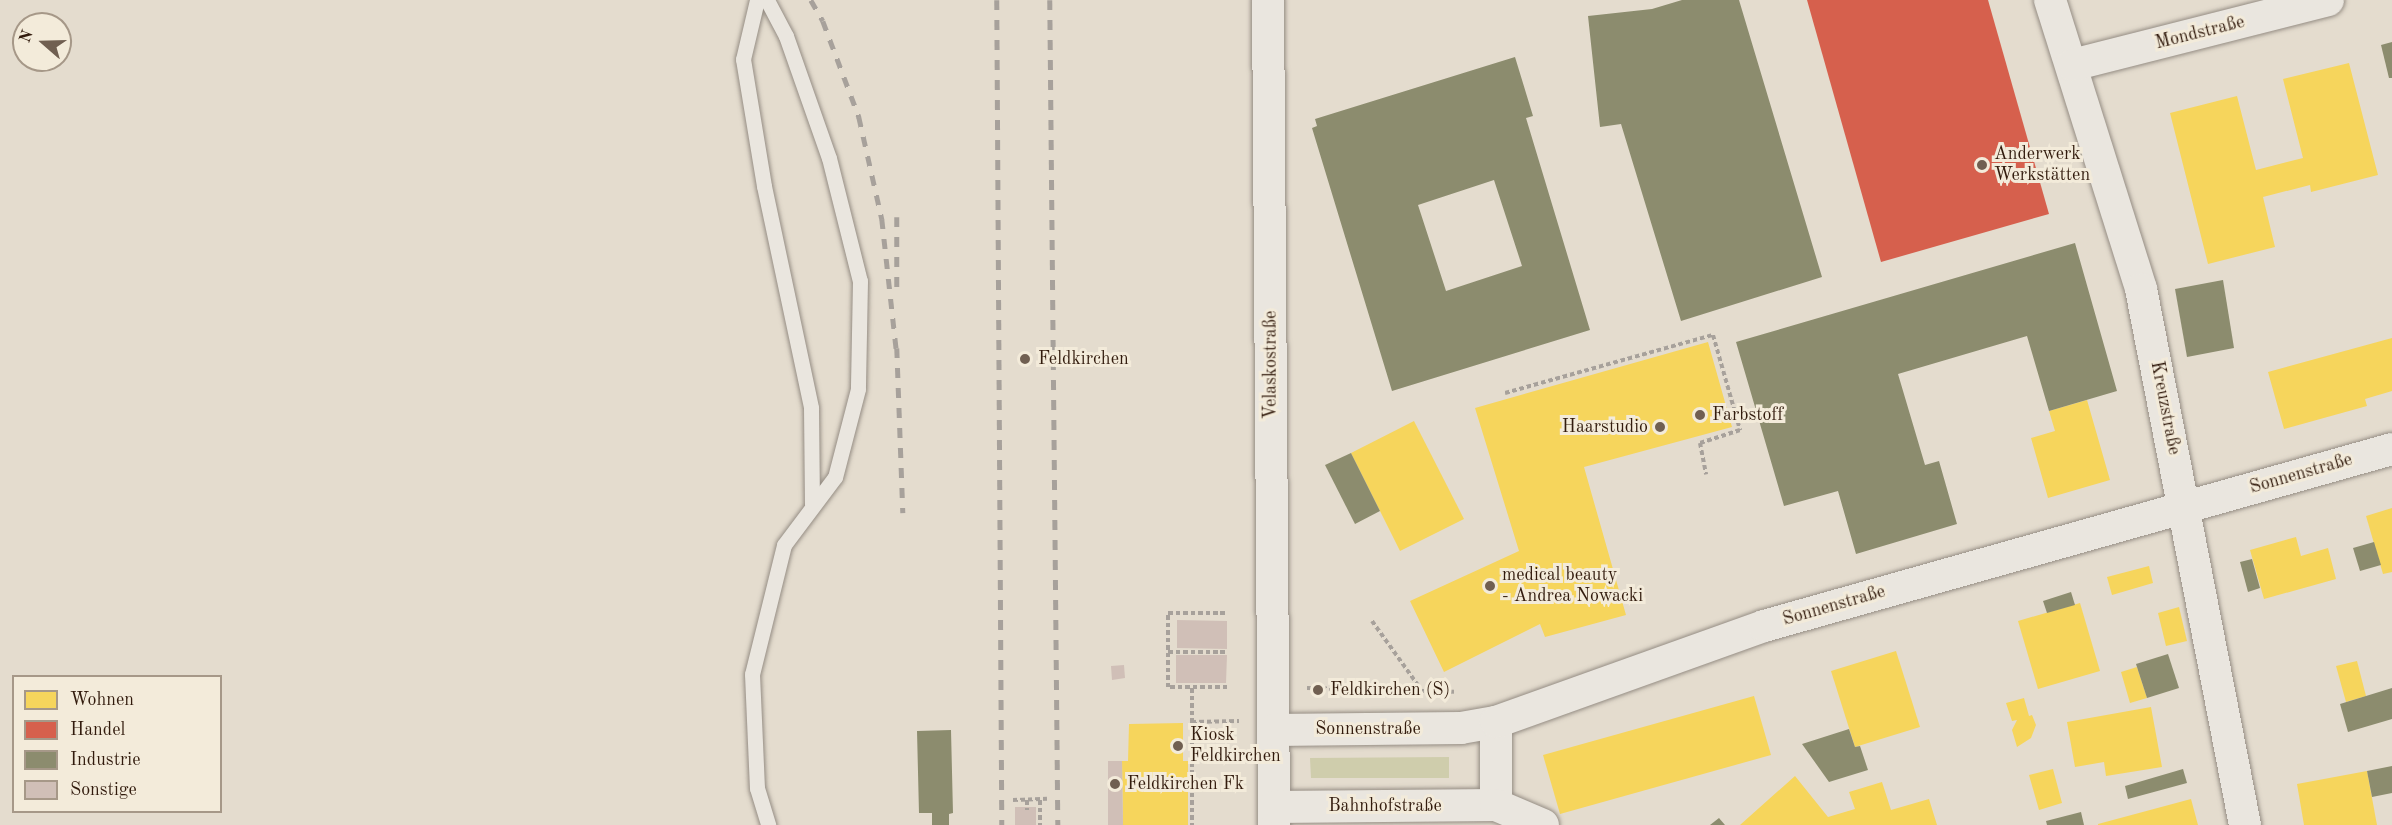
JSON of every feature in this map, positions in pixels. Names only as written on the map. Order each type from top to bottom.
[{"type":"street","name":"Velaskostraße","points":[[1268,0],[1274,816]]},
{"type":"street","name":"Kreuzstraße","points":[[2050,0],[2141,289],[2245,825]]},
{"type":"street","name":"Mondstraße","points":[[2072,65],[2328,0]]},
{"type":"street","name":"Sonnenstraße","points":[[1273,726],[1461,728],[1496,722],[1764,626],[2392,449]]},
{"type":"street","points":[[1496,722],[1496,805]]},
{"type":"street","name":"Bahnhofstraße","points":[[1274,816],[1496,805],[1543,825]]},
{"type":"lane","points":[[757,0],[744,59],[764,186],[811,408],[812,504]]},
{"type":"lane","points":[[767,0],[786,36],[829,158],[860,281],[858,389],[835,477],[812,504],[784,545],[752,674],[757,788],[768,825]]},
{"type":"path","points":[[1505,393],[1713,335],[1740,430],[1700,443],[1706,474]]},
{"type":"path","points":[[1227,687],[1168,687],[1168,613],[1228,613]]},
{"type":"path","points":[[1372,621],[1420,689]]},
{"type":"path","points":[[1168,652],[1228,652]]},
{"type":"path","points":[[1191,688],[1192,825]]},
{"type":"path","points":[[1192,722],[1273,726]]},
{"type":"path","points":[[1013,800],[1047,799]]},
{"type":"path","points":[[1027,800],[1027,810]]},
{"type":"path","points":[[1040,800],[1040,825]]},
{"type":"shaded area","points":[[1449,757],[1449,778],[1311,778],[1310,758]]},
{"type":"building: Wohnen","points":[[2349,63],[2378,175],[2311,192],[2310,185],[2263,197],[2275,247],[2208,264],[2170,113],[2237,96],[2256,170],[2303,158],[2283,79]]},
{"type":"building: Wohnen","points":[[2392,338],[2392,391],[2365,399],[2367,406],[2284,429],[2268,372]]},
{"type":"building: Wohnen","points":[[1708,342],[1732,427],[1584,467],[1626,615],[1545,637],[1540,624],[1444,672],[1410,601],[1519,551],[1475,408]]},
{"type":"building: Wohnen","points":[[2087,400],[2110,480],[2048,498],[2031,438],[2055,431],[2049,411]]},
{"type":"building: Wohnen","points":[[1414,421],[1464,519],[1400,551],[1351,453]]},
{"type":"building: Wohnen","points":[[2392,508],[2392,572],[2383,574],[2366,516]]},
{"type":"building: Wohnen","points":[[2296,537],[2301,556],[2328,548],[2336,579],[2264,599],[2250,550]]},
{"type":"building: Wohnen","points":[[2149,566],[2153,583],[2112,595],[2107,577]]},
{"type":"building: Wohnen","points":[[2080,603],[2100,671],[2038,689],[2018,621]]},
{"type":"building: Wohnen","points":[[2179,607],[2187,641],[2166,646],[2158,613]]},
{"type":"building: Wohnen","points":[[1896,651],[1920,727],[1855,747],[1831,671]]},
{"type":"building: Wohnen","points":[[2357,661],[2366,696],[2346,702],[2336,666]]},
{"type":"building: Wohnen","points":[[2137,667],[2147,698],[2130,703],[2121,672]]},
{"type":"building: Wohnen","points":[[1754,696],[1771,755],[1560,814],[1543,755]]},
{"type":"building: Wohnen","points":[[2024,698],[2029,716],[2032,715],[2036,725],[2031,738],[2017,747],[2012,730],[2017,720],[2012,721],[2006,703]]},
{"type":"building: Wohnen","points":[[2151,707],[2162,767],[2106,776],[2104,762],[2075,767],[2067,722]]},
{"type":"building: Wohnen","points":[[1183,723],[1183,761],[1188,761],[1188,825],[1123,825],[1122,761],[1128,761],[1129,724]]},
{"type":"building: Wohnen","points":[[2053,769],[2062,803],[2039,810],[2029,775]]},
{"type":"building: Wohnen","points":[[2367,771],[2377,825],[2304,825],[2297,784]]},
{"type":"building: Wohnen","points":[[1795,776],[1828,817],[1855,809],[1849,792],[1882,782],[1891,810],[1929,799],[1937,825],[1740,825]]},
{"type":"building: Wohnen","points":[[2191,799],[2198,825],[2098,825],[2098,824]]},
{"type":"building: Handel","points":[[1807,0],[1988,0],[2049,214],[1881,262]]},
{"type":"building: Industrie","points":[[1682,0],[1739,0],[1822,277],[1681,321],[1621,124],[1600,127],[1588,16],[1652,9]]},
{"type":"building: Industrie","points":[[2392,42],[2392,78],[2389,78],[2381,45]]},
{"type":"building: Industrie","points":[[1515,57],[1533,116],[1526,118],[1590,330],[1392,391],[1312,128],[1317,126],[1315,119]],"holes":[[[1494,180],[1522,266],[1446,291],[1418,205]]]},
{"type":"building: Industrie","points":[[2075,243],[2117,391],[2049,411],[2027,336],[1898,374],[1925,465],[1939,461],[1957,524],[1856,554],[1838,491],[1784,506],[1736,342]]},
{"type":"building: Industrie","points":[[2223,280],[2234,348],[2187,357],[2175,289]]},
{"type":"building: Industrie","points":[[1351,453],[1380,511],[1355,524],[1325,465]]},
{"type":"building: Industrie","points":[[2374,542],[2381,565],[2360,571],[2353,548]]},
{"type":"building: Industrie","points":[[2252,559],[2260,588],[2248,592],[2240,562]]},
{"type":"building: Industrie","points":[[2071,592],[2075,605],[2047,613],[2043,601]]},
{"type":"building: Industrie","points":[[2168,654],[2179,688],[2147,698],[2136,664]]},
{"type":"building: Industrie","points":[[2392,688],[2392,719],[2348,732],[2340,704]]},
{"type":"building: Industrie","points":[[1849,729],[1855,747],[1860,746],[1868,770],[1829,782],[1802,744]]},
{"type":"building: Industrie","points":[[951,730],[953,813],[949,814],[949,825],[932,825],[932,813],[919,813],[917,731]]},
{"type":"building: Industrie","points":[[2392,766],[2392,793],[2372,797],[2367,771]]},
{"type":"building: Industrie","points":[[2183,769],[2187,783],[2128,799],[2125,786]]},
{"type":"building: Industrie","points":[[2081,812],[2084,825],[2047,825],[2046,821]]},
{"type":"building: Industrie","points":[[1719,818],[1725,825],[1710,825]]},
{"type":"building: Sonstige","points":[[1177,620],[1227,621],[1227,649],[1177,648]]},
{"type":"building: Sonstige","points":[[1176,655],[1227,655],[1226,683],[1176,683]]},
{"type":"building: Sonstige","points":[[1124,665],[1125,678],[1112,680],[1111,666]]},
{"type":"building: Sonstige","name":"Feldkirchen Fk","points":[[1108,761],[1122,761],[1123,825],[1108,825]]},
{"type":"building: Sonstige","points":[[1015,807],[1036,807],[1036,825],[1015,825]]},
{"type":"railway","points":[[811,0],[823,21],[859,117],[882,219],[897,355]]},
{"type":"railway","points":[[997,0],[1002,825]]},
{"type":"railway","points":[[1050,0],[1058,825]]},
{"type":"railway","points":[[897,217],[897,288]]},
{"type":"railway","points":[[897,348],[903,513]]},
{"type":"place","name":"Anderwerk Werkstätten","points":[[1982,165]]},
{"type":"place","name":"Feldkirchen","points":[[1025,359]]},
{"type":"place","name":"Farbstoff","points":[[1700,415]]},
{"type":"place","name":"Haarstudio","points":[[1660,427]]},
{"type":"place","name":"medical beauty - Andrea Nowacki","points":[[1490,586]]},
{"type":"place","name":"Feldkirchen (S)","points":[[1318,690]]},
{"type":"place","name":"Kiosk Feldkirchen","points":[[1178,746]]},
{"type":"place","name":"Feldkirchen Fk","points":[[1115,784]]}]
